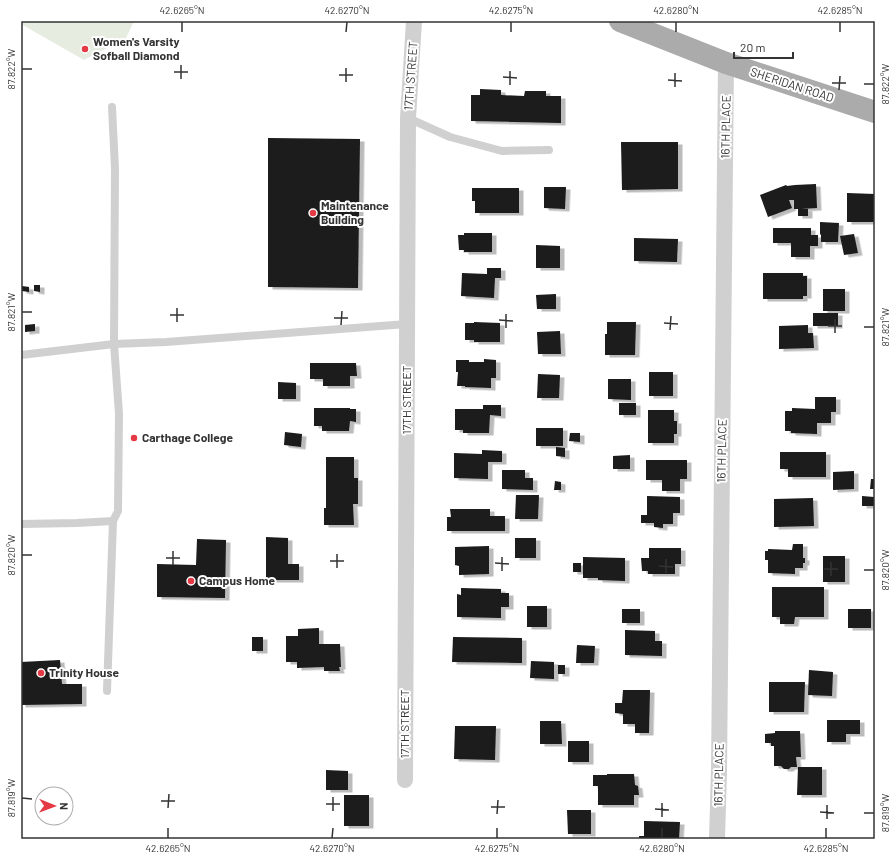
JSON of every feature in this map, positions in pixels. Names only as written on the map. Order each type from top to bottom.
[{"type":"main road","name":"SHERIDAN ROAD","points":[[620,21],[726,63],[875,112]]},
{"type":"street","name":"17TH STREET","points":[[404,780],[408,118],[414,21]]},
{"type":"street","name":"16TH PLACE","points":[[717,839],[726,63]]},
{"type":"lane","points":[[107,691],[113,521],[118,512],[119,498],[118,414],[114,344],[115,169],[112,107]]},
{"type":"lane","points":[[408,118],[450,136],[502,151],[549,150]]},
{"type":"lane","points":[[21,355],[114,344],[166,342],[407,324]]},
{"type":"lane","points":[[21,524],[113,521]]},
{"type":"shaded area","name":"Women's Varsity Sofball Diamond","points":[[21,21],[134,21],[126,38],[84,60],[21,24]]},
{"type":"building","points":[[480,89],[501,90],[501,95],[524,96],[525,91],[546,91],[546,96],[561,96],[561,123],[471,121],[471,95],[480,95]]},
{"type":"building","name":"Maintenance Building","points":[[268,138],[360,139],[358,288],[268,287]]},
{"type":"building","points":[[621,142],[678,142],[678,189],[622,190]]},
{"type":"building","points":[[816,184],[817,208],[801,209],[808,209],[808,216],[798,216],[798,209],[794,209],[794,200],[789,200],[792,208],[768,217],[760,195],[786,185]]},
{"type":"building","points":[[544,187],[566,187],[565,209],[544,208]]},
{"type":"building","points":[[472,188],[519,188],[519,213],[475,213],[475,201],[472,201]]},
{"type":"building","points":[[847,193],[875,194],[875,222],[847,222]]},
{"type":"building","points":[[820,222],[839,223],[838,242],[821,242]]},
{"type":"building","points":[[773,228],[811,228],[811,235],[818,235],[818,246],[810,246],[810,257],[791,257],[791,243],[773,243]]},
{"type":"building","points":[[464,233],[492,233],[492,252],[464,252],[464,250],[459,250],[458,235],[464,235]]},
{"type":"building","points":[[854,234],[858,253],[844,255],[840,236]]},
{"type":"building","points":[[634,238],[678,239],[677,262],[634,261]]},
{"type":"building","points":[[536,245],[560,246],[560,268],[536,268]]},
{"type":"building","points":[[487,268],[501,268],[501,278],[495,278],[494,298],[461,296],[462,273],[487,274]]},
{"type":"building","points":[[763,273],[803,273],[803,276],[807,276],[807,296],[803,296],[803,299],[763,299]]},
{"type":"building","points":[[34,285],[40,285],[40,292],[34,291]]},
{"type":"building","points":[[22,286],[29,287],[29,292],[22,291]]},
{"type":"building","points":[[823,289],[845,289],[845,311],[823,311]]},
{"type":"building","points":[[556,294],[556,309],[537,309],[536,295]]},
{"type":"building","points":[[813,313],[838,313],[838,326],[813,326]]},
{"type":"building","points":[[607,322],[636,322],[635,355],[605,355],[605,334],[607,334]]},
{"type":"building","points":[[465,323],[500,323],[500,342],[474,342],[474,340],[465,340]]},
{"type":"building","points":[[35,324],[35,331],[25,332],[25,325]]},
{"type":"building","points":[[808,325],[808,333],[813,333],[814,348],[779,349],[779,326]]},
{"type":"building","points":[[560,331],[561,354],[538,354],[537,332]]},
{"type":"building","points":[[484,359],[496,360],[496,378],[491,378],[491,388],[457,386],[458,372],[456,372],[456,360],[484,362]]},
{"type":"building","points":[[310,363],[356,363],[357,376],[350,376],[350,386],[323,386],[323,379],[310,379]]},
{"type":"building","points":[[649,372],[673,372],[673,396],[649,396]]},
{"type":"building","points":[[538,374],[560,375],[559,398],[537,398]]},
{"type":"building","points":[[608,379],[631,379],[631,400],[608,399]]},
{"type":"building","points":[[278,382],[296,383],[296,399],[278,399]]},
{"type":"building","points":[[815,397],[836,397],[836,412],[831,412],[831,423],[817,423],[817,434],[791,433],[791,431],[785,431],[785,411],[792,411],[792,408],[815,409]]},
{"type":"building","points":[[619,403],[636,403],[636,415],[619,415]]},
{"type":"building","points":[[483,405],[501,405],[501,416],[490,415],[489,433],[463,433],[463,430],[455,430],[455,409],[483,409]]},
{"type":"building","points":[[314,408],[356,409],[356,422],[350,421],[349,431],[322,431],[322,426],[314,426]]},
{"type":"building","points":[[648,410],[674,410],[674,421],[677,421],[677,434],[674,434],[674,443],[648,443]]},
{"type":"building","points":[[536,428],[563,428],[563,446],[536,446]]},
{"type":"building","points":[[285,432],[302,434],[301,447],[284,445]]},
{"type":"building","points":[[570,433],[580,433],[580,442],[569,441]]},
{"type":"building","points":[[556,447],[565,448],[565,457],[556,456]]},
{"type":"building","points":[[482,450],[502,451],[502,462],[488,462],[488,479],[454,478],[454,453],[482,454]]},
{"type":"building","points":[[780,452],[826,452],[826,477],[788,477],[788,469],[780,469]]},
{"type":"building","points":[[630,455],[630,469],[613,469],[613,456]]},
{"type":"building","points":[[326,457],[354,457],[354,478],[358,478],[358,504],[353,504],[354,525],[324,525],[324,508],[326,508]]},
{"type":"building","points":[[646,460],[687,460],[687,479],[680,479],[680,491],[662,491],[662,480],[646,480]]},
{"type":"building","points":[[502,470],[525,470],[525,478],[533,478],[533,490],[502,489]]},
{"type":"building","points":[[854,471],[854,489],[833,490],[833,472]]},
{"type":"building","points":[[871,479],[875,479],[875,489],[870,489]]},
{"type":"building","points":[[555,481],[561,482],[561,490],[554,490]]},
{"type":"building","points":[[516,495],[539,495],[538,519],[515,519]]},
{"type":"building","points":[[647,496],[680,497],[680,513],[673,513],[673,524],[663,524],[663,528],[654,527],[654,523],[641,523],[641,515],[647,515]]},
{"type":"building","points":[[862,496],[874,497],[874,506],[862,506]]},
{"type":"building","points":[[813,498],[814,526],[774,527],[774,499]]},
{"type":"building","points":[[450,509],[490,509],[490,516],[505,516],[505,531],[447,531],[447,517],[451,517]]},
{"type":"building","points":[[266,537],[288,538],[288,564],[299,564],[299,580],[266,580]]},
{"type":"building","points":[[515,538],[536,538],[536,558],[515,558]]},
{"type":"building","name":"Campus Home","points":[[197,539],[226,540],[225,598],[157,597],[157,564],[196,565]]},
{"type":"building","points":[[793,544],[803,544],[803,558],[805,558],[805,563],[803,563],[803,568],[795,568],[795,574],[768,573],[768,560],[765,560],[765,551],[768,551],[768,549],[792,550]]},
{"type":"building","points":[[489,546],[489,574],[459,575],[459,566],[455,565],[455,547]]},
{"type":"building","points":[[649,548],[681,548],[681,564],[675,564],[675,574],[648,574],[648,571],[642,571],[641,558],[649,558]]},
{"type":"building","points":[[823,556],[845,556],[845,582],[823,582]]},
{"type":"building","points":[[583,557],[625,558],[625,581],[583,578]]},
{"type":"building","points":[[573,563],[581,563],[581,572],[573,572]]},
{"type":"building","points":[[772,587],[824,587],[824,617],[795,617],[794,624],[780,624],[780,617],[772,617]]},
{"type":"building","points":[[461,588],[501,589],[501,593],[509,593],[509,607],[501,607],[501,618],[457,617],[457,594],[461,595]]},
{"type":"building","points":[[527,606],[547,606],[547,627],[527,627]]},
{"type":"building","points":[[622,609],[640,609],[640,623],[622,623]]},
{"type":"building","points":[[848,609],[871,609],[871,628],[848,628]]},
{"type":"building","points":[[319,628],[319,644],[340,644],[340,671],[324,671],[324,667],[297,668],[297,662],[286,662],[286,636],[298,636],[298,629]]},
{"type":"building","points":[[625,630],[655,631],[655,641],[662,641],[662,656],[625,655]]},
{"type":"building","points":[[252,637],[263,637],[263,651],[252,651]]},
{"type":"building","points":[[453,637],[522,638],[522,663],[452,662]]},
{"type":"building","points":[[577,645],[595,646],[594,663],[576,663]]},
{"type":"building","name":"Trinity House","points":[[60,660],[62,684],[82,684],[82,704],[21,705],[21,662]]},
{"type":"building","points":[[531,661],[554,662],[554,679],[530,678]]},
{"type":"building","points":[[558,665],[565,665],[565,674],[558,674]]},
{"type":"building","points":[[809,670],[833,672],[832,696],[808,695]]},
{"type":"building","points":[[769,682],[805,682],[804,712],[769,712]]},
{"type":"building","points":[[623,690],[650,690],[649,733],[635,733],[635,724],[623,724],[623,714],[615,713],[615,703],[622,703]]},
{"type":"building","points":[[827,720],[860,720],[860,734],[846,734],[846,742],[827,742]]},
{"type":"building","points":[[540,721],[561,721],[562,744],[540,744]]},
{"type":"building","points":[[455,726],[496,726],[495,760],[454,759]]},
{"type":"building","points":[[775,731],[800,731],[801,757],[796,757],[797,767],[784,769],[781,766],[774,766],[774,746],[771,746],[771,743],[765,743],[765,734],[775,733]]},
{"type":"building","points":[[568,741],[589,741],[589,762],[568,762]]},
{"type":"building","points":[[798,767],[822,767],[822,795],[797,795]]},
{"type":"building","points":[[326,770],[348,771],[348,790],[326,790]]},
{"type":"building","points":[[634,774],[635,785],[638,786],[639,795],[634,795],[634,805],[598,805],[598,786],[593,786],[593,775]]},
{"type":"building","points":[[344,795],[369,795],[369,826],[344,826]]},
{"type":"building","points":[[567,810],[591,810],[591,834],[568,834]]},
{"type":"building","points":[[644,821],[680,822],[679,839],[639,839],[639,836],[644,836]]},
{"type":"place","name":"Women's Varsity Sofball Diamond","points":[[85,49]]},
{"type":"place","name":"Maintenance Building","points":[[313,213]]},
{"type":"place","name":"Carthage College","points":[[134,438]]},
{"type":"place","name":"Campus Home","points":[[191,581]]},
{"type":"place","name":"Trinity House","points":[[41,673]]}]
